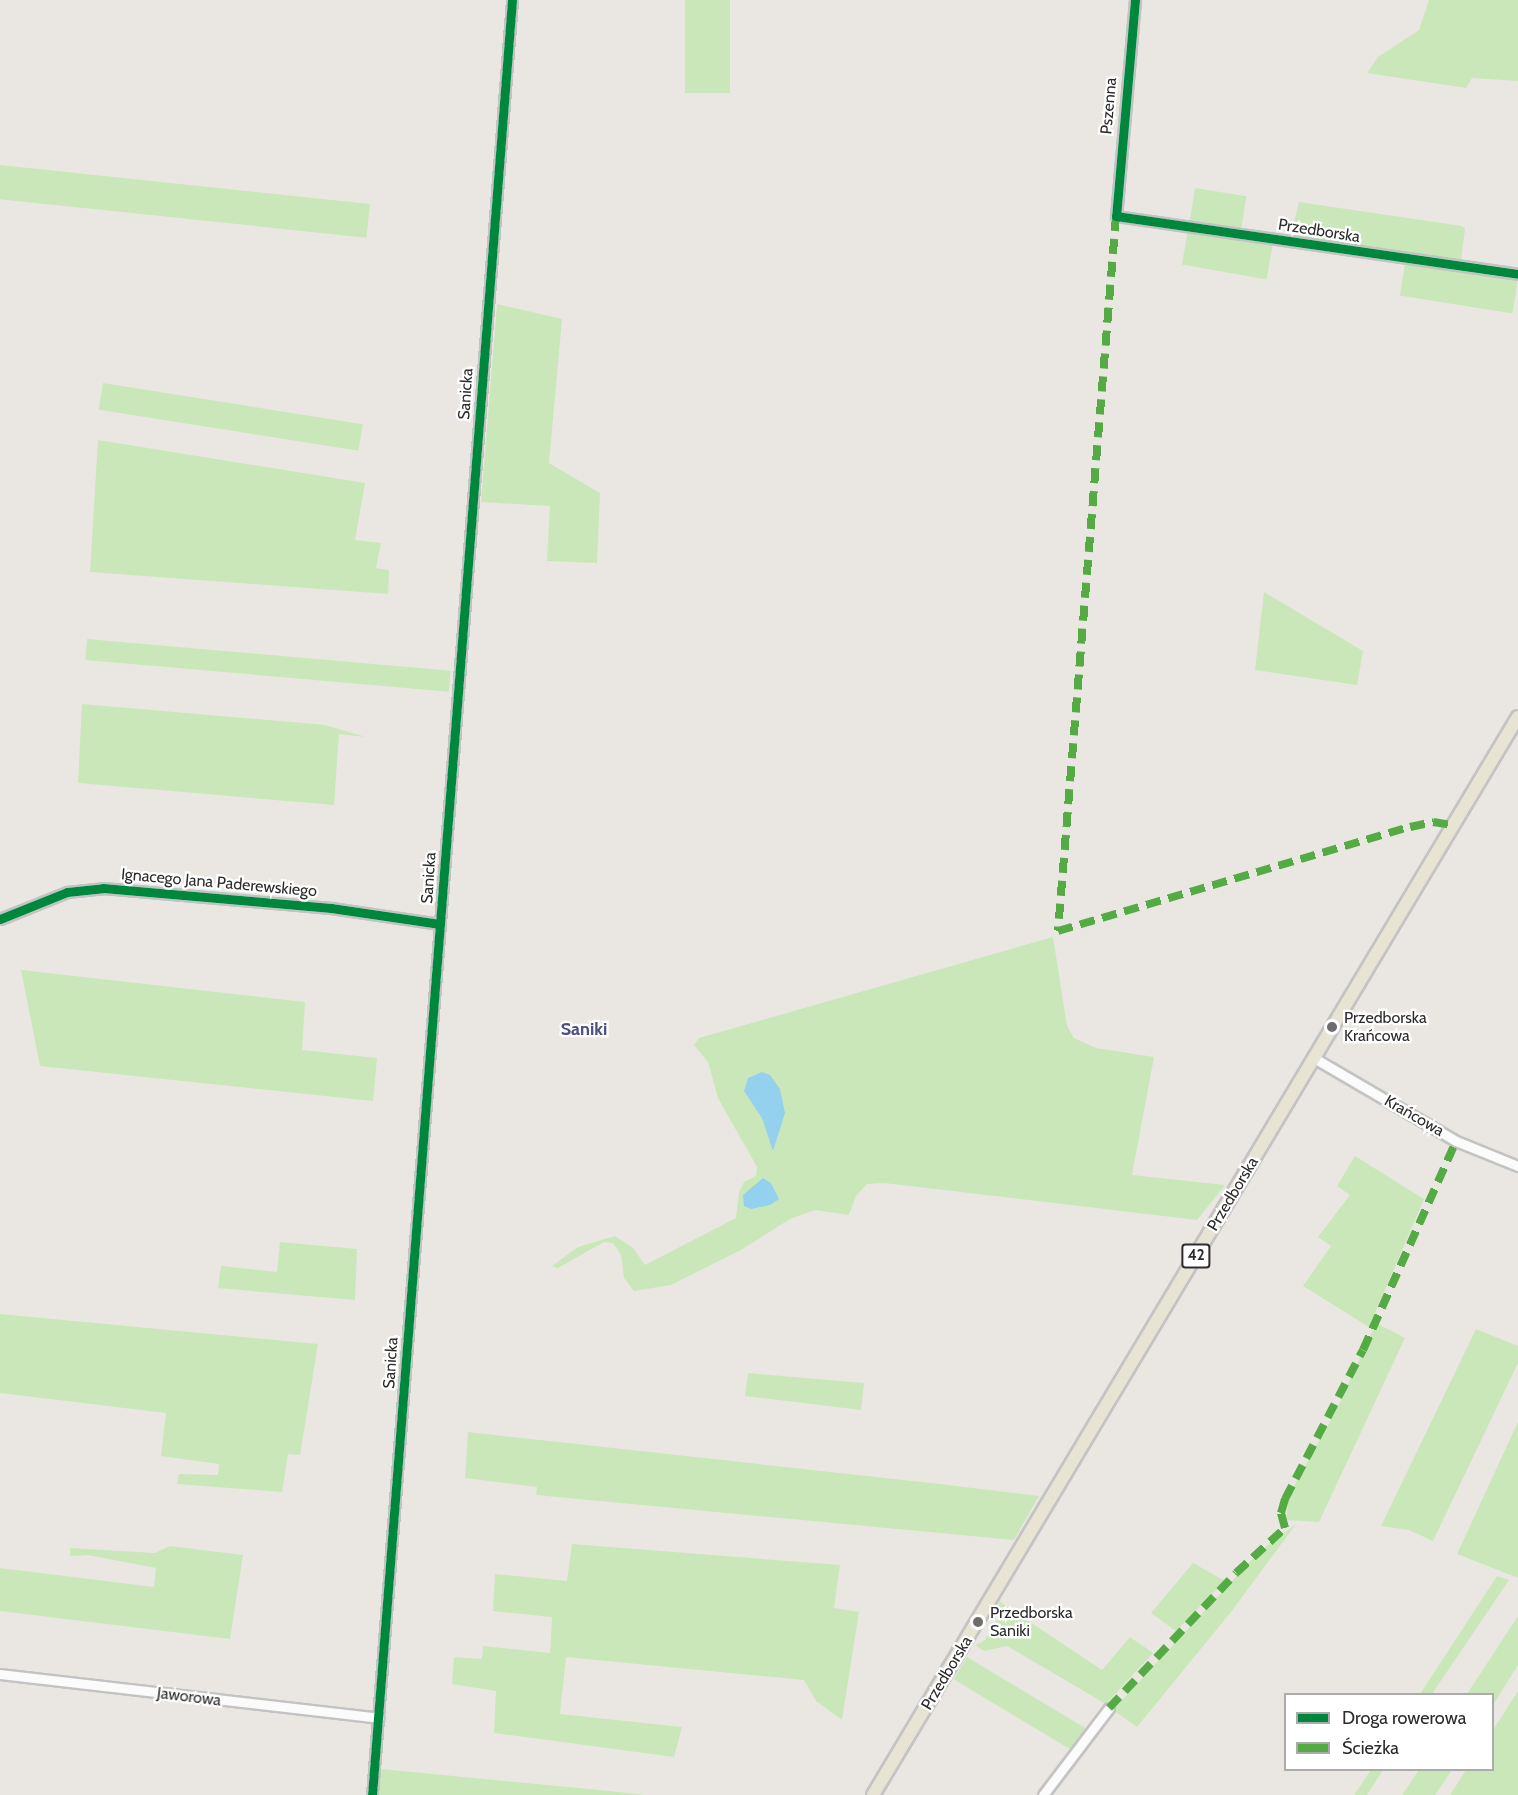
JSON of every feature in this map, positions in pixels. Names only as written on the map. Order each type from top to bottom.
[{"type":"main road","name":"Przedborska","points":[[873,1795],[1518,717]]},
{"type":"street","name":"Sanicka","points":[[372,1795],[512,0]]},
{"type":"street","name":"Pszenna","points":[[1116,216],[1135,0]]},
{"type":"street","name":"Przedborska","points":[[1116,216],[1518,274]]},
{"type":"street","name":"Ignacego Jana Paderewskiego","points":[[0,920],[67,892],[103,888],[331,908],[441,924]]},
{"type":"street","name":"Krańcowa","points":[[1314,1058],[1456,1141],[1518,1166]]},
{"type":"street","name":"Jaworowa","points":[[0,1674],[378,1718]]},
{"type":"street","points":[[1043,1795],[1109,1708]]},
{"type":"green space","points":[[685,0],[730,0],[730,93],[685,93]]},
{"type":"green space","points":[[1429,0],[1518,0],[1518,81],[1472,78],[1466,88],[1367,73],[1378,57],[1419,30]]},
{"type":"green space","points":[[0,165],[370,204],[366,238],[0,199]]},
{"type":"green space","points":[[1195,188],[1246,196],[1241,230],[1190,222]]},
{"type":"green space","points":[[1299,202],[1462,226],[1465,229],[1461,260],[1291,236]]},
{"type":"green space","points":[[1188,230],[1273,245],[1267,279],[1182,264]]},
{"type":"green space","points":[[1405,263],[1518,281],[1512,313],[1400,296]]},
{"type":"green space","points":[[497,304],[562,319],[549,463],[600,493],[597,563],[547,561],[550,506],[481,502]]},
{"type":"green space","points":[[103,383],[363,424],[359,451],[99,410]]},
{"type":"green space","points":[[98,440],[365,483],[355,540],[381,543],[376,568],[389,570],[388,594],[90,572]]},
{"type":"green space","points":[[1264,592],[1363,651],[1357,685],[1255,670]]},
{"type":"green space","points":[[87,639],[451,671],[449,692],[85,660]]},
{"type":"green space","points":[[82,704],[325,725],[366,737],[339,734],[334,805],[78,783]]},
{"type":"green space","points":[[1053,937],[1067,1026],[1074,1038],[1096,1048],[1154,1057],[1132,1175],[1225,1185],[1197,1220],[884,1183],[867,1184],[856,1196],[849,1215],[815,1210],[790,1219],[741,1250],[671,1285],[634,1291],[624,1278],[621,1255],[613,1243],[604,1242],[558,1268],[552,1266],[578,1247],[615,1236],[633,1248],[645,1265],[736,1218],[739,1192],[744,1182],[756,1176],[757,1167],[718,1098],[708,1062],[694,1045],[699,1038]]},
{"type":"green space","points":[[21,970],[305,1002],[302,1050],[377,1058],[373,1101],[40,1066]]},
{"type":"green space","points":[[1355,1156],[1424,1199],[1369,1327],[1303,1286],[1331,1246],[1318,1237],[1350,1195],[1337,1186]]},
{"type":"green space","points":[[280,1242],[357,1249],[355,1300],[218,1288],[221,1266],[277,1272]]},
{"type":"green space","points":[[0,1314],[318,1344],[300,1455],[288,1454],[282,1492],[177,1484],[179,1474],[218,1475],[219,1464],[161,1456],[166,1413],[0,1393]]},
{"type":"green space","points":[[1376,1323],[1405,1338],[1319,1522],[1286,1520],[1289,1495],[1336,1411]]},
{"type":"green space","points":[[1476,1329],[1518,1346],[1518,1363],[1433,1541],[1409,1530],[1381,1526]]},
{"type":"green space","points":[[748,1373],[864,1383],[861,1410],[745,1396]]},
{"type":"green space","points":[[1518,1422],[1518,1578],[1457,1554]]},
{"type":"green space","points":[[468,1432],[1039,1496],[1014,1540],[536,1495],[537,1487],[465,1478]]},
{"type":"green space","points":[[1296,1524],[1231,1612],[1137,1727],[1113,1710],[1259,1552]]},
{"type":"green space","points":[[572,1544],[840,1565],[834,1608],[859,1612],[842,1720],[816,1701],[804,1680],[566,1657],[560,1714],[682,1727],[674,1757],[494,1733],[496,1691],[452,1684],[454,1657],[482,1659],[483,1646],[550,1653],[552,1617],[493,1611],[495,1574],[567,1581]]},
{"type":"green space","points":[[170,1546],[243,1555],[230,1639],[0,1611],[0,1568],[154,1587],[156,1568],[88,1555],[70,1556],[70,1548],[155,1553]]},
{"type":"green space","points":[[1193,1563],[1225,1581],[1176,1631],[1151,1613]]},
{"type":"green space","points":[[1497,1576],[1509,1580],[1433,1693],[1421,1693]]},
{"type":"green space","points":[[999,1601],[1102,1670],[1130,1637],[1153,1653],[1106,1704],[1007,1646],[984,1651],[975,1645],[985,1640],[997,1620]]},
{"type":"green space","points":[[1518,1616],[1518,1665],[1494,1703],[1494,1693],[1468,1693]]},
{"type":"green space","points":[[967,1657],[1085,1728],[1072,1750],[954,1679]]},
{"type":"green space","points":[[1518,1691],[1518,1795],[1450,1795],[1465,1771],[1494,1771],[1494,1728]]},
{"type":"green space","points":[[381,1769],[619,1792],[645,1795],[379,1795]]},
{"type":"green space","points":[[1370,1771],[1382,1771],[1367,1795],[1354,1795]]},
{"type":"green space","points":[[1418,1771],[1451,1771],[1435,1795],[1402,1795]]},
{"type":"water","points":[[762,1072],[770,1075],[780,1089],[785,1113],[773,1151],[762,1118],[744,1091],[748,1078]]},
{"type":"water","points":[[763,1178],[771,1183],[779,1199],[770,1205],[751,1209],[744,1206],[743,1195]]},
{"type":"marked path","points":[[1116,216],[1058,931],[1410,827],[1433,822],[1453,825]]},
{"type":"marked path","points":[[1109,1708],[1236,1573],[1285,1528],[1281,1513],[1285,1499],[1363,1350],[1456,1141]]},
{"type":"cycle path","points":[[372,1795],[512,0]]},
{"type":"cycle path","points":[[1135,0],[1116,216],[1518,274]]},
{"type":"cycle path","points":[[0,919],[67,892],[103,888],[331,908],[440,924]]},
{"type":"place","name":"Przedborska Krańcowa","points":[[1332,1027]]},
{"type":"place","name":"Przedborska Saniki","points":[[978,1622]]},
{"type":"district","name":"Saniki","points":[[584,1029]]}]
